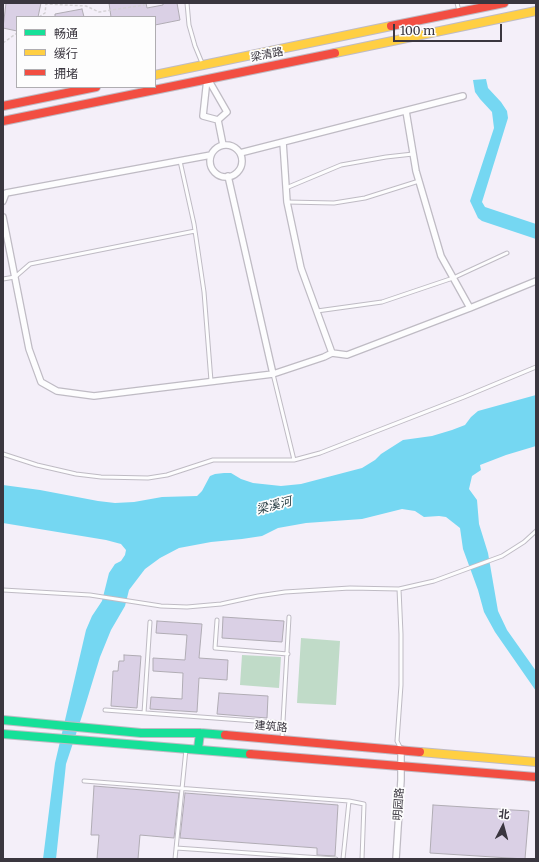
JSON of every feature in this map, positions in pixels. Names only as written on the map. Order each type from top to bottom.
[{"type":"main road","name":"梁清路","points":[[156,75],[504,3]]},
{"type":"main road","name":"梁清路","points":[[3,121],[536,11]]},
{"type":"main road","points":[[203,65],[208,78]]},
{"type":"main road","points":[[3,106],[91,88]]},
{"type":"main road","name":"建筑路","points":[[3,720],[141,733],[200,733],[282,739],[536,762]]},
{"type":"main road","points":[[198,749],[200,733]]},
{"type":"main road","points":[[3,734],[84,739],[536,777]]},
{"type":"street","points":[[208,78],[203,116],[218,120]]},
{"type":"street","points":[[208,78],[227,112],[218,120]]},
{"type":"street","points":[[240,153],[463,96]]},
{"type":"street","points":[[406,111],[419,181],[441,256],[470,308]]},
{"type":"street","points":[[218,120],[223,145]]},
{"type":"street","points":[[283,142],[287,202],[301,268],[332,353]]},
{"type":"street","points":[[223,145],[233,147],[240,153],[241,158],[240,167],[233,174],[228,176],[223,176],[213,170],[210,160],[214,150],[223,145]]},
{"type":"street","points":[[3,201],[6,193],[211,155]]},
{"type":"street","points":[[228,176],[273,374]]},
{"type":"street","points":[[3,217],[28,349],[41,382],[57,391],[94,396],[273,374],[332,353],[347,355],[470,308],[536,280]]},
{"type":"street","name":"明园路","points":[[396,859],[401,780],[401,749]]},
{"type":"lane","points":[[187,3],[189,25],[195,46],[203,65]]},
{"type":"lane","points":[[457,3],[459,12]]},
{"type":"lane","points":[[286,188],[341,165],[413,154]]},
{"type":"lane","points":[[180,161],[195,231],[204,292],[211,381]]},
{"type":"lane","points":[[287,202],[334,203],[365,198],[419,181]]},
{"type":"lane","points":[[3,279],[14,277],[30,264],[195,231]]},
{"type":"lane","points":[[317,311],[382,302],[453,278],[507,253]]},
{"type":"lane","points":[[3,454],[37,465],[76,474],[101,477],[148,478],[167,475],[213,460],[294,460],[320,453],[464,397],[536,367]]},
{"type":"lane","points":[[273,374],[294,460]]},
{"type":"lane","points":[[3,590],[90,596],[162,606],[187,607],[221,604],[285,592],[350,588],[399,589],[434,581],[502,556],[524,542],[536,530]]},
{"type":"lane","points":[[399,589],[401,685],[397,741],[401,749]]},
{"type":"lane","points":[[282,739],[289,617]]},
{"type":"lane","points":[[217,620],[216,648],[288,654]]},
{"type":"lane","points":[[144,713],[150,622]]},
{"type":"lane","points":[[105,710],[283,723]]},
{"type":"lane","points":[[175,859],[186,748]]},
{"type":"lane","points":[[84,781],[349,801],[364,804],[362,859]]},
{"type":"lane","points":[[343,859],[349,801]]},
{"type":"lane","points":[[176,848],[336,859]]},
{"type":"path","points":[[40,16],[45,13],[46,4],[86,6],[99,12],[144,5],[143,3]]},
{"type":"path","points":[[3,43],[16,35]]},
{"type":"green space","points":[[301,638],[340,641],[336,705],[297,703]]},
{"type":"green space","points":[[242,655],[281,657],[279,688],[240,685]]},
{"type":"water","points":[[486,79],[488,88],[507,111],[508,118],[482,202],[485,207],[536,224],[536,239],[482,221],[478,218],[470,201],[494,128],[492,112],[475,92],[473,80]]},
{"type":"water","name":"梁溪河","points":[[536,395],[536,446],[480,465],[481,470],[472,476],[469,489],[477,500],[479,524],[488,553],[498,611],[507,630],[536,671],[536,691],[495,632],[484,612],[478,590],[463,549],[460,528],[446,517],[424,517],[415,511],[402,509],[362,519],[306,523],[278,528],[262,536],[211,542],[179,548],[160,558],[145,569],[129,590],[125,606],[111,630],[100,657],[66,764],[56,859],[43,859],[55,763],[86,630],[92,616],[102,601],[109,573],[115,564],[121,561],[126,550],[121,544],[106,540],[3,523],[3,485],[115,503],[134,502],[162,497],[197,496],[202,491],[210,476],[224,473],[231,473],[241,479],[253,483],[281,486],[301,484],[362,468],[403,440],[432,436],[452,430],[465,425],[478,411]]},
{"type":"building","points":[[6,3],[41,3],[38,16],[16,16],[16,31],[3,28]]},
{"type":"building","points":[[109,3],[146,3],[147,8],[163,5],[163,3],[177,3],[180,20],[156,25],[156,16],[111,16]]},
{"type":"building","points":[[82,9],[84,16],[55,16],[55,14]]},
{"type":"building","points":[[223,617],[284,621],[282,642],[222,638]]},
{"type":"building","points":[[157,621],[202,624],[199,658],[228,660],[227,680],[199,678],[197,712],[150,709],[151,697],[182,699],[183,673],[153,671],[153,658],[185,660],[187,635],[156,633]]},
{"type":"building","points":[[124,655],[141,656],[137,708],[111,706],[113,671],[118,671],[119,661],[124,661]]},
{"type":"building","points":[[219,693],[268,696],[267,718],[217,714]]},
{"type":"building","points":[[94,786],[179,793],[174,838],[140,835],[138,859],[97,859],[99,835],[91,835]]},
{"type":"building","points":[[185,793],[338,805],[335,856],[317,855],[317,848],[180,838]]},
{"type":"building","points":[[433,805],[529,811],[525,859],[430,853]]},
{"type":"traffic: fast","points":[[3,720],[141,733],[200,733],[225,735]]},
{"type":"traffic: fast","points":[[198,749],[200,733]]},
{"type":"traffic: fast","points":[[3,734],[250,754]]},
{"type":"traffic: slow","points":[[335,53],[536,11]]},
{"type":"traffic: slow","points":[[156,75],[391,26]]},
{"type":"traffic: slow","points":[[420,752],[536,762]]},
{"type":"traffic: jam","points":[[391,26],[504,3]]},
{"type":"traffic: jam","points":[[3,121],[335,53]]},
{"type":"traffic: jam","points":[[3,106],[91,88]]},
{"type":"traffic: jam","points":[[225,735],[420,752]]},
{"type":"traffic: jam","points":[[250,754],[536,777]]}]
